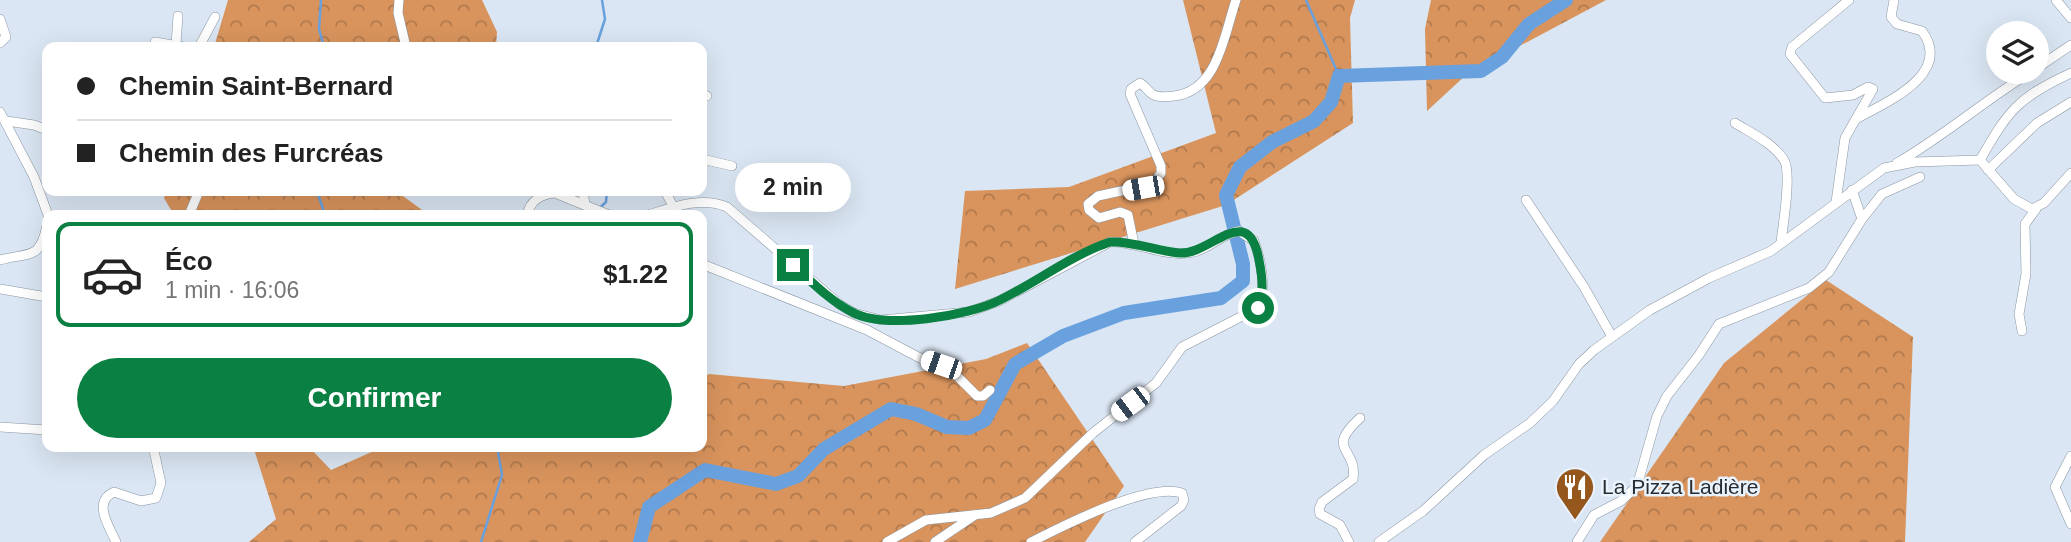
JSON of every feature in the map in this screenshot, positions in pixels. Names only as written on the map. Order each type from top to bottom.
[{"type":"street","points":[[400,0],[398,13],[405,42]]},
{"type":"street","points":[[1134,244],[1128,215],[1120,212],[1099,218],[1093,215],[1088,204],[1098,196],[1153,184],[1161,173],[1157,155],[1130,94],[1131,89],[1140,83],[1153,95],[1161,97],[1189,94],[1199,88],[1212,68],[1236,0]]},
{"type":"street","points":[[1836,202],[1845,138],[1873,89],[1868,87],[1853,95],[1825,98],[1790,54],[1792,47],[1849,0]]},
{"type":"street","points":[[1854,120],[1912,87],[1922,77],[1929,59],[1922,31],[1897,24],[1891,17],[1894,0]]},
{"type":"street","points":[[2056,0],[2071,18]]},
{"type":"street","points":[[178,16],[180,42]]},
{"type":"street","points":[[202,42],[215,17]]},
{"type":"street","points":[[0,19],[6,37],[0,43]]},
{"type":"street","points":[[2049,60],[2071,45]]},
{"type":"street","points":[[1980,160],[2010,110],[2034,92],[2071,74]]},
{"type":"street","points":[[1379,542],[1403,527],[1468,468],[1543,412],[1579,364],[1611,335],[1699,282],[1745,264],[1782,242],[1877,172],[1940,137],[1990,97],[2011,84]]},
{"type":"street","points":[[1988,170],[2037,123],[2071,102]]},
{"type":"street","points":[[0,112],[42,194]]},
{"type":"street","points":[[6,121],[42,129]]},
{"type":"street","points":[[1735,123],[1765,142],[1784,160],[1786,178],[1782,242]]},
{"type":"street","points":[[707,160],[732,166]]},
{"type":"street","points":[[1892,165],[1980,160]]},
{"type":"street","points":[[1980,160],[2014,199],[2028,208],[2036,209]]},
{"type":"street","points":[[2022,331],[2019,314],[2026,274],[2025,224],[2071,173]]},
{"type":"street","points":[[1577,542],[1594,515],[1621,501],[1637,486],[1657,416],[1667,396],[1719,324],[1810,288],[1829,272],[1862,219],[1882,194],[1920,177]]},
{"type":"street","points":[[1852,190],[1862,219]]},
{"type":"street","points":[[529,210],[533,202],[543,196]]},
{"type":"street","points":[[566,196],[597,210]]},
{"type":"street","points":[[584,196],[585,205]]},
{"type":"street","points":[[668,196],[674,208]]},
{"type":"street","points":[[1526,200],[1584,287],[1611,335]]},
{"type":"street","points":[[667,210],[706,202],[727,207],[830,297],[854,313]]},
{"type":"street","points":[[829,315],[854,313],[881,320],[969,312],[999,301],[1098,246],[1122,242],[1181,253],[1195,252],[1226,234],[1239,231],[1247,234],[1257,249],[1262,296],[1258,308],[1182,347],[1156,383],[1093,433],[1025,498],[1011,506],[975,515],[926,520],[887,542]]},
{"type":"street","points":[[1,259],[34,254],[42,244]]},
{"type":"street","points":[[707,266],[829,315],[950,369],[976,396],[983,396],[990,390]]},
{"type":"street","points":[[0,289],[42,295]]},
{"type":"street","points":[[829,315],[835,309],[830,297]]},
{"type":"street","points":[[1349,542],[1340,525],[1320,514],[1319,509],[1322,502],[1353,479],[1354,470],[1343,439],[1345,432],[1360,418]]},
{"type":"street","points":[[0,427],[42,430]]},
{"type":"street","points":[[116,542],[104,514],[103,503],[107,496],[114,492],[141,501],[156,498],[161,483],[154,452]]},
{"type":"street","points":[[2071,456],[2056,483],[2055,491],[2071,524]]},
{"type":"street","points":[[1031,542],[1115,505],[1161,491],[1182,493],[1184,500],[1181,506],[1135,542]]},
{"type":"street","points":[[935,542],[975,515]]},
{"type":"green space","points":[[228,0],[482,0],[497,32],[496,42],[215,42]]},
{"type":"green space","points":[[1183,0],[1355,0],[1350,18],[1353,123],[1226,205],[955,289],[965,191],[1069,187],[1216,133]]},
{"type":"green space","points":[[1431,0],[1606,0],[1467,74],[1427,111],[1425,29]]},
{"type":"green space","points":[[403,196],[422,210],[171,210],[164,198]]},
{"type":"green space","points":[[1826,280],[1913,337],[1905,542],[1600,542],[1724,363]]},
{"type":"green space","points":[[1027,343],[1124,486],[1085,542],[249,542],[276,519],[255,452],[314,452],[331,470],[372,452],[707,452],[709,374],[844,386],[986,359]]},
{"type":"waterway","points":[[321,0],[319,29],[323,42]]},
{"type":"waterway","points":[[598,42],[605,19],[602,0]]},
{"type":"waterway","points":[[1306,0],[1339,76]]},
{"type":"waterway","points":[[640,542],[649,507],[705,470],[776,484],[798,476],[824,449],[891,409],[916,414],[947,427],[969,428],[985,420],[1015,364],[1063,336],[1124,313],[1221,298],[1243,281],[1243,264],[1226,195],[1240,167],[1272,142],[1314,121],[1331,102],[1339,76],[1481,71],[1502,57],[1529,24],[1566,0]]},
{"type":"waterway","points":[[319,196],[323,210]]},
{"type":"waterway","points":[[597,210],[606,202],[607,196]]},
{"type":"waterway","points":[[481,542],[502,475],[498,452]]},
{"type":"place","name":"La Pizza Ladière","points":[[1575,521]]},
{"type":"route","points":[[793,265],[824,293],[854,313],[867,318],[893,320],[969,312],[999,301],[1081,255],[1110,242],[1181,253],[1195,252],[1217,238],[1239,231],[1254,241],[1257,249],[1262,296],[1258,308]]}]
